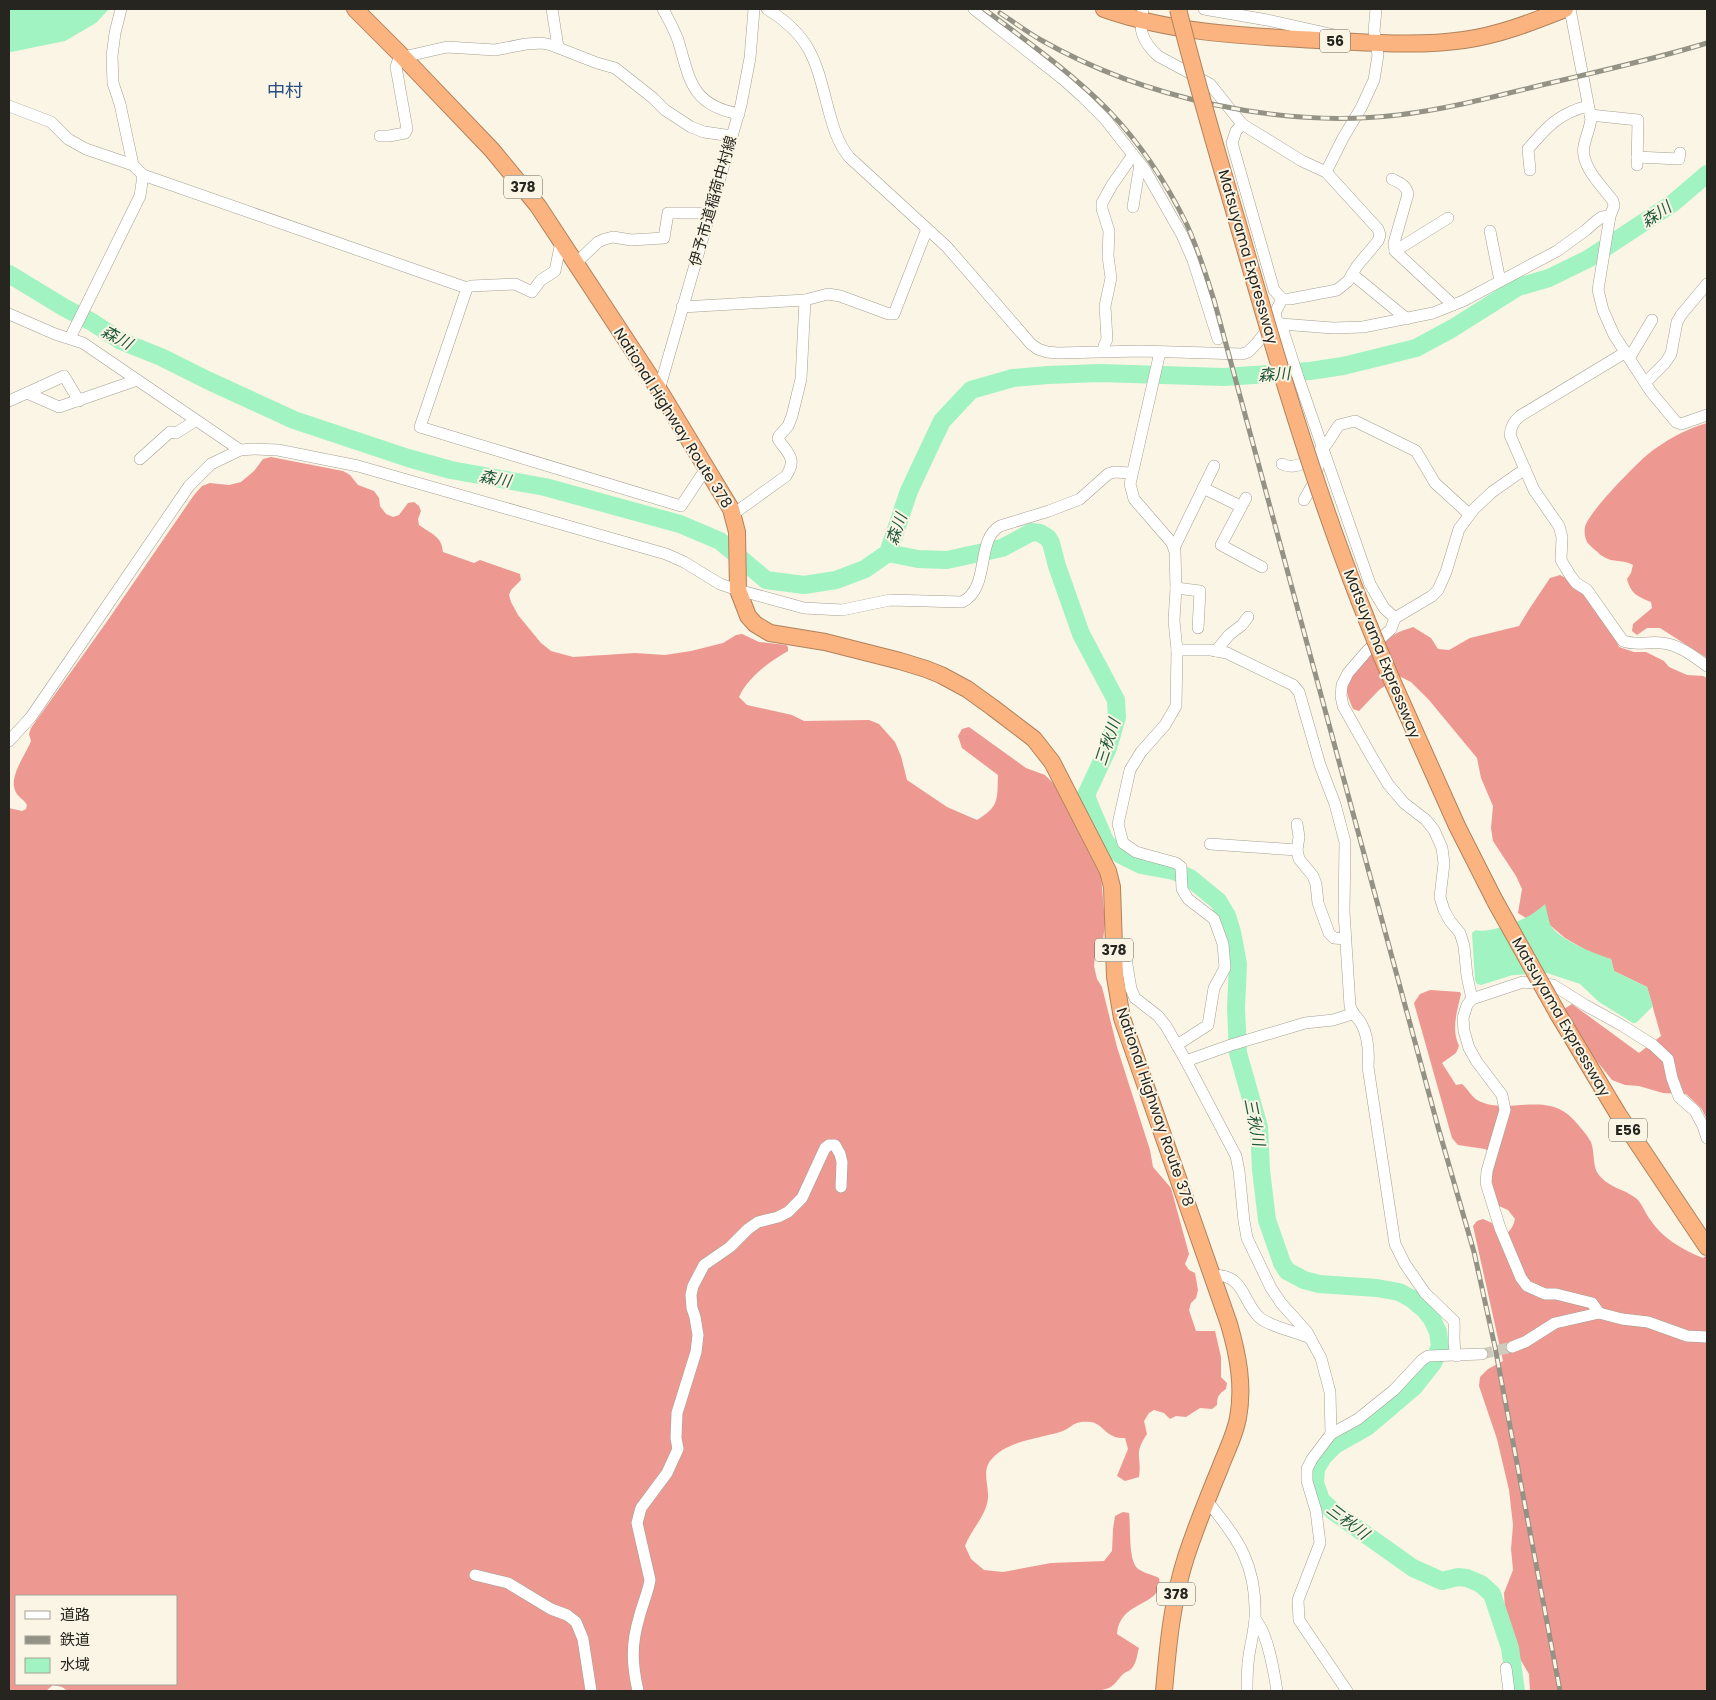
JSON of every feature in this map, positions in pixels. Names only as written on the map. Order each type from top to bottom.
[{"type":"highway","name":"National Highway Route 378","points":[[355,9],[403,56],[492,150],[538,206],[659,390],[731,509],[737,532],[738,583],[748,616],[770,633],[814,639],[900,661],[941,675],[992,707],[1034,739],[1052,762],[1108,871],[1113,896],[1114,955],[1117,992],[1122,1018],[1213,1275],[1236,1349],[1240,1371],[1238,1418],[1186,1556],[1172,1610],[1164,1691]]},
{"type":"highway","name":"56","points":[[1104,9],[1142,15],[1216,33],[1377,44],[1426,43],[1486,36],[1504,32],[1565,9]]},
{"type":"highway","name":"Matsuyama Expressway","points":[[1178,9],[1258,295],[1302,440],[1368,626],[1456,826],[1495,901],[1558,1014],[1618,1114],[1706,1245]]},
{"type":"street","points":[[121,9],[112,56],[113,83],[120,104],[133,165]]},
{"type":"street","points":[[552,9],[558,47]]},
{"type":"street","points":[[663,9],[677,38],[693,87],[699,95],[715,108],[739,114]]},
{"type":"street","name":"伊予市道稲荷中村線","points":[[659,390],[739,114],[747,74],[754,9]]},
{"type":"street","points":[[767,9],[790,26],[808,46],[817,68],[836,137],[841,148],[863,171],[959,260],[1023,336],[1038,349],[1058,353],[1104,352],[1159,356],[1242,354],[1248,352],[1278,322]]},
{"type":"street","points":[[974,9],[1064,80],[1105,119],[1137,160],[1182,235],[1193,260],[1218,339]]},
{"type":"street","points":[[1204,9],[1331,34],[1360,42]]},
{"type":"street","points":[[1326,172],[1374,80],[1378,55],[1374,31],[1376,9]]},
{"type":"street","points":[[1570,9],[1589,110],[1589,132],[1584,146],[1584,158],[1614,206],[1598,290],[1599,299],[1614,335],[1676,422],[1681,424],[1707,415]]},
{"type":"street","points":[[1142,15],[1141,31],[1152,50],[1158,56],[1210,84],[1236,119],[1242,124],[1326,172],[1378,230],[1380,235],[1378,241],[1366,253],[1348,282],[1337,290],[1282,300]]},
{"type":"street","points":[[380,136],[405,133],[407,129],[396,67],[398,61],[403,56],[446,47],[495,50],[542,43],[615,68],[665,110],[691,127],[704,132],[732,136]]},
{"type":"street","points":[[9,106],[51,122],[68,139],[86,149],[133,165],[143,175],[467,288],[471,286],[515,284],[532,292],[541,280],[552,275],[555,271],[561,242]]},
{"type":"street","points":[[1530,170],[1528,149],[1540,136],[1565,114],[1589,110],[1638,120],[1637,161],[1679,159],[1680,153]]},
{"type":"street","points":[[1242,124],[1236,131],[1232,142],[1274,290],[1282,300]]},
{"type":"street","points":[[1104,352],[1104,346],[1108,339],[1106,306],[1111,278],[1108,256],[1109,231],[1102,203],[1112,185],[1137,160]]},
{"type":"street","points":[[1133,207],[1137,160]]},
{"type":"street","points":[[70,338],[140,196],[143,175]]},
{"type":"street","points":[[1392,179],[1405,187],[1408,194],[1394,243],[1395,251],[1453,305]]},
{"type":"street","points":[[575,264],[598,242],[605,239],[613,237],[631,240],[664,238],[668,213],[709,213]]},
{"type":"street","points":[[1278,322],[1333,328],[1363,328],[1433,313],[1453,305],[1557,251],[1602,217],[1610,220]]},
{"type":"street","points":[[1395,251],[1448,218]]},
{"type":"street","points":[[682,307],[806,300],[833,294],[889,314],[894,314],[927,229]]},
{"type":"street","points":[[1490,231],[1500,281]]},
{"type":"street","points":[[1352,274],[1407,319]]},
{"type":"street","points":[[1646,382],[1665,363],[1671,354],[1677,322],[1707,284]]},
{"type":"street","points":[[467,288],[420,427],[682,506],[707,467]]},
{"type":"street","points":[[732,515],[786,476],[791,468],[791,457],[788,450],[778,439],[778,436],[788,426],[801,379],[806,300]]},
{"type":"street","points":[[1282,300],[1276,311],[1278,322],[1370,584],[1384,608],[1395,618]]},
{"type":"street","points":[[9,314],[54,334],[83,343],[130,373],[195,421],[240,450]]},
{"type":"street","points":[[1652,320],[1628,355],[1515,420],[1511,427],[1510,436],[1534,490],[1559,526],[1562,537],[1561,560],[1576,583],[1587,590],[1624,641],[1633,645],[1661,643],[1678,646],[1707,666]]},
{"type":"street","points":[[1159,356],[1130,484],[1134,499],[1172,543],[1174,548],[1176,588],[1174,621],[1177,650],[1176,706],[1165,725],[1141,752],[1130,770],[1118,824],[1123,843],[1136,852],[1176,863],[1181,868],[1182,890],[1188,899],[1214,920],[1223,944],[1225,968],[1214,988],[1208,1025],[1177,1045]]},
{"type":"street","points":[[11,396],[27,393],[64,376],[79,401]]},
{"type":"street","points":[[27,393],[59,407],[137,380]]},
{"type":"street","points":[[140,459],[170,432],[176,433],[195,421]]},
{"type":"street","points":[[1282,464],[1301,465],[1323,449],[1339,426],[1349,421],[1362,423],[1416,451],[1435,484],[1469,514]]},
{"type":"street","points":[[1304,500],[1314,484],[1323,449]]},
{"type":"street","points":[[9,741],[30,716],[189,486],[211,464],[240,450],[278,450],[358,466],[666,554],[684,562],[720,584],[738,583],[804,608],[842,610],[890,600],[962,602],[974,593],[987,545],[995,529],[1080,500],[1108,474],[1114,472],[1131,473]]},
{"type":"street","points":[[1174,548],[1214,466]]},
{"type":"street","points":[[1472,999],[1467,976],[1464,946],[1460,933],[1450,921],[1440,898],[1444,863],[1442,848],[1434,830],[1426,820],[1404,803],[1388,784],[1343,706],[1340,696],[1348,673],[1367,651],[1391,629],[1395,618],[1432,596],[1438,590],[1446,572],[1459,529],[1469,514],[1492,492],[1525,469]]},
{"type":"street","points":[[1203,488],[1243,502],[1222,545],[1262,567]]},
{"type":"street","points":[[1176,588],[1200,591],[1198,628]]},
{"type":"street","points":[[1216,651],[1248,617]]},
{"type":"street","points":[[1177,650],[1227,653],[1294,685],[1299,692],[1320,765],[1335,804],[1345,842],[1345,939],[1350,1006],[1352,1014],[1361,1023],[1368,1053],[1368,1067],[1396,1244],[1405,1264],[1425,1293],[1454,1321],[1455,1342],[1453,1348],[1456,1356]]},
{"type":"street","points":[[1297,824],[1299,859],[1313,876],[1318,903],[1329,933],[1334,938],[1345,939]]},
{"type":"street","points":[[1210,844],[1297,850]]},
{"type":"street","points":[[1114,955],[1126,959],[1130,989],[1135,998],[1158,1016],[1166,1026],[1236,1156],[1248,1238],[1271,1288],[1281,1303],[1307,1332],[1321,1358],[1330,1392],[1331,1434]]},
{"type":"street","points":[[1599,1313],[1592,1303],[1556,1294],[1545,1294],[1526,1286],[1521,1278],[1500,1228],[1486,1183],[1489,1163],[1504,1110],[1502,1095],[1469,1048],[1464,1031],[1463,1018],[1467,1005],[1472,999],[1523,982],[1553,985],[1584,1006],[1623,1026],[1654,1045],[1668,1059],[1679,1097],[1695,1111],[1707,1138]]},
{"type":"street","points":[[1186,1062],[1245,1040],[1305,1023],[1333,1020],[1352,1014]]},
{"type":"street","points":[[638,1691],[632,1660],[638,1618],[650,1580],[637,1523],[641,1508],[668,1473],[678,1449],[676,1438],[677,1413],[696,1352],[698,1335],[692,1308],[691,1295],[693,1286],[704,1266],[748,1229],[758,1222],[778,1217],[788,1212],[802,1198],[824,1148],[829,1145],[834,1145],[840,1154],[841,1187]]},
{"type":"street","points":[[1213,1275],[1224,1275],[1236,1282],[1260,1319],[1311,1339]]},
{"type":"street","points":[[1512,1347],[1525,1342],[1556,1323],[1599,1313],[1622,1319],[1648,1322],[1687,1336],[1707,1337]]},
{"type":"street","points":[[1346,1691],[1299,1620],[1298,1600],[1320,1543],[1320,1533],[1307,1469],[1312,1459],[1331,1434],[1358,1419],[1394,1390],[1428,1356],[1482,1354]]},
{"type":"street","points":[[1207,1500],[1231,1530],[1247,1562],[1252,1578],[1254,1619],[1248,1664],[1247,1691]]},
{"type":"street","points":[[475,1575],[508,1583],[551,1609],[567,1615],[576,1622],[583,1639],[591,1691]]},
{"type":"street","points":[[1254,1619],[1260,1625],[1273,1665],[1277,1691]]},
{"type":"street","points":[[1506,1668],[1509,1691]]},
{"type":"shaded area","points":[[1707,423],[1707,658],[1660,628],[1647,628],[1637,635],[1632,631],[1633,624],[1652,608],[1651,602],[1638,596],[1630,588],[1627,579],[1633,565],[1602,556],[1587,542],[1585,527],[1594,511],[1622,479],[1647,455],[1676,436]]},
{"type":"shaded area","points":[[271,457],[343,471],[350,475],[358,485],[374,491],[379,498],[380,506],[386,514],[393,517],[399,515],[408,503],[414,502],[421,511],[418,519],[419,525],[432,533],[441,542],[443,552],[474,563],[480,560],[520,574],[521,580],[511,590],[509,595],[511,602],[518,615],[541,643],[551,651],[573,657],[635,653],[665,655],[723,643],[736,635],[742,634],[759,642],[786,645],[788,651],[760,670],[743,689],[739,697],[747,705],[792,715],[804,721],[869,720],[879,724],[895,742],[901,756],[907,780],[947,807],[977,820],[990,810],[996,801],[998,775],[962,748],[958,736],[962,729],[969,727],[1026,768],[1045,775],[1054,784],[1101,876],[1105,923],[1103,940],[1095,957],[1094,966],[1097,979],[1102,987],[1117,1047],[1150,1150],[1153,1167],[1171,1188],[1189,1254],[1185,1264],[1189,1270],[1195,1273],[1198,1290],[1189,1310],[1196,1331],[1215,1331],[1221,1357],[1221,1377],[1227,1383],[1226,1389],[1218,1397],[1217,1405],[1212,1409],[1200,1408],[1186,1417],[1176,1416],[1170,1419],[1164,1413],[1154,1410],[1149,1413],[1144,1421],[1147,1434],[1139,1451],[1139,1477],[1125,1481],[1117,1476],[1128,1449],[1125,1438],[1113,1436],[1097,1424],[1091,1422],[1076,1423],[1060,1432],[1004,1449],[996,1454],[988,1465],[986,1470],[987,1505],[965,1546],[971,1559],[984,1570],[1003,1572],[1051,1563],[1104,1561],[1112,1551],[1115,1516],[1123,1512],[1129,1513],[1131,1550],[1134,1563],[1137,1568],[1159,1578],[1159,1587],[1149,1599],[1125,1615],[1120,1623],[1117,1634],[1139,1648],[1134,1666],[1111,1687],[1095,1691],[68,1691],[53,1685],[46,1691],[9,1691],[9,808],[22,811],[26,809],[27,805],[16,792],[14,778],[31,741],[29,734],[31,728],[194,495],[202,486],[210,483],[229,485],[241,482],[254,471],[263,459]]},
{"type":"shaded area","points":[[1560,575],[1577,587],[1595,606],[1616,638],[1619,647],[1634,652],[1646,652],[1664,661],[1669,667],[1687,675],[1707,678],[1707,1119],[1701,1108],[1686,1094],[1663,1093],[1639,1086],[1625,1085],[1612,1080],[1595,1059],[1564,1009],[1572,1004],[1639,1053],[1661,1036],[1647,987],[1614,971],[1611,959],[1591,953],[1565,938],[1551,926],[1526,918],[1518,913],[1522,889],[1516,876],[1493,841],[1491,828],[1493,806],[1481,778],[1477,758],[1429,700],[1411,682],[1401,677],[1380,689],[1359,711],[1353,709],[1348,696],[1347,687],[1349,680],[1360,663],[1392,636],[1413,627],[1431,638],[1438,649],[1449,650],[1470,638],[1519,626],[1550,578]]},
{"type":"shaded area","points":[[1430,990],[1460,992],[1461,994],[1455,1027],[1459,1046],[1456,1053],[1442,1063],[1456,1085],[1462,1084],[1475,1099],[1488,1104],[1499,1106],[1545,1105],[1566,1113],[1580,1126],[1591,1142],[1595,1168],[1599,1175],[1612,1186],[1637,1199],[1654,1225],[1673,1242],[1703,1258],[1707,1255],[1707,1691],[1530,1691],[1529,1674],[1520,1659],[1505,1610],[1504,1593],[1513,1570],[1511,1549],[1513,1525],[1509,1490],[1497,1439],[1479,1386],[1480,1377],[1488,1369],[1503,1361],[1473,1226],[1477,1221],[1483,1219],[1492,1223],[1499,1239],[1510,1230],[1515,1219],[1508,1210],[1499,1206],[1491,1184],[1495,1156],[1485,1149],[1458,1145],[1452,1138],[1414,1003],[1420,994]]},
{"type":"water","points":[[9,9],[109,9],[96,23],[65,41],[11,52],[9,51]]},
{"type":"water","points":[[1545,904],[1550,924],[1560,935],[1596,954],[1611,959],[1614,971],[1647,987],[1653,1006],[1636,1023],[1599,1002],[1580,984],[1547,973],[1513,975],[1481,985],[1477,984],[1475,980],[1472,933],[1476,930],[1486,931],[1514,923],[1530,915]]},
{"type":"waterway","name":"森川","points":[[9,274],[121,341],[161,357],[294,420],[408,458],[451,470],[545,487],[680,524],[720,541],[766,580],[804,585],[836,580],[865,569],[888,553],[909,491],[942,421],[971,390],[1013,378],[1048,375],[1100,373],[1224,377],[1310,371],[1343,366],[1416,348],[1453,328],[1518,287],[1549,278],[1588,259],[1673,203],[1707,174]]},
{"type":"waterway","name":"三秋川","points":[[888,553],[918,559],[947,560],[1002,548],[1032,532],[1040,533],[1048,538],[1051,543],[1057,566],[1081,634],[1116,700],[1117,717],[1108,748],[1086,795],[1106,843],[1121,855],[1141,865],[1174,871],[1190,878],[1218,901],[1227,916],[1238,964],[1236,1008],[1238,1053],[1259,1127],[1261,1170],[1267,1220],[1282,1263],[1287,1271],[1304,1280],[1319,1284],[1377,1288],[1399,1292],[1412,1299],[1424,1309],[1432,1319],[1438,1332],[1440,1346],[1433,1363],[1414,1387],[1367,1427],[1335,1445],[1323,1457],[1316,1469],[1315,1483],[1321,1500],[1334,1512],[1413,1568],[1442,1581],[1458,1577],[1467,1578],[1481,1584],[1492,1594],[1510,1648],[1516,1691]]},
{"type":"tunnel","points":[[1482,1354],[1512,1347]]},
{"type":"railway","points":[[984,9],[1064,70],[1094,96],[1120,123],[1142,150],[1171,194],[1187,225],[1202,262],[1214,300],[1438,1127],[1474,1252],[1495,1347],[1560,1691]]},
{"type":"railway","points":[[1000,13],[1041,40],[1123,78],[1168,93],[1214,105],[1261,113],[1307,117],[1353,118],[1398,115],[1435,109],[1491,98],[1627,65],[1707,43]]},
{"type":"district","name":"中村","points":[[285,91]]}]
